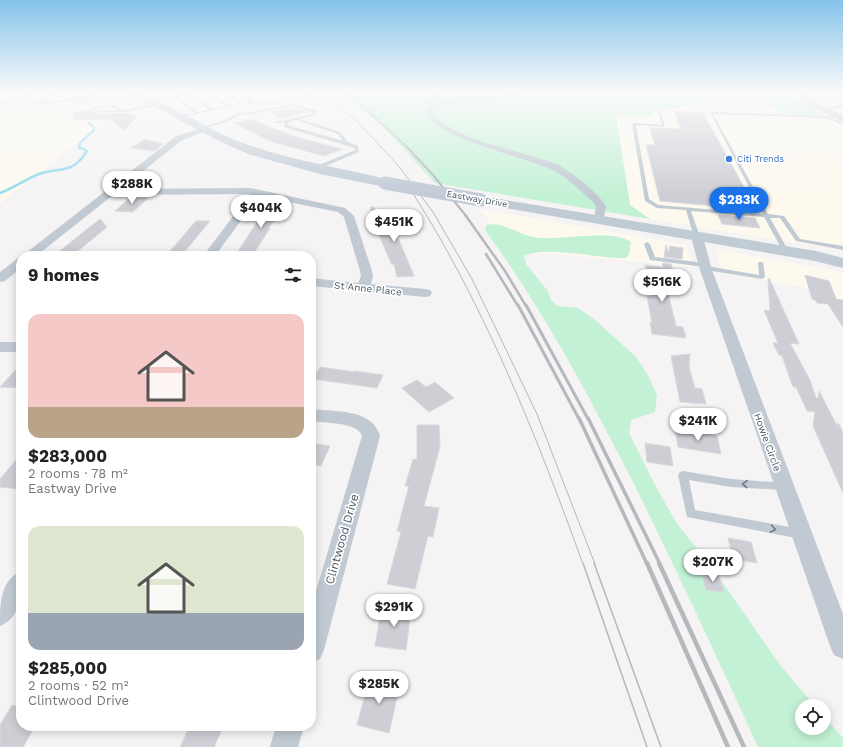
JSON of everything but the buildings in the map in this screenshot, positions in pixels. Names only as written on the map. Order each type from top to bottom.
[{"type":"main road","name":"Eastway Drive","points":[[202,128],[252,151],[314,169],[481,200],[816,256],[843,263]]},
{"type":"main road","name":"Eastway Drive","points":[[816,256],[843,256]]},
{"type":"street","points":[[34,251],[178,139],[202,128]]},
{"type":"street","points":[[448,128],[465,136],[557,168],[597,200],[601,206],[599,220]]},
{"type":"street","points":[[109,192],[213,190],[257,192],[332,207],[346,213],[349,216],[366,270],[363,287]]},
{"type":"street","points":[[213,251],[257,192]]},
{"type":"street","name":"Howie Circle","points":[[697,237],[705,266],[801,534],[843,646]]},
{"type":"street","points":[[0,278],[16,266]]},
{"type":"street","name":"St Anne Place","points":[[316,282],[425,293]]},
{"type":"street","points":[[0,347],[16,346]]},
{"type":"street","name":"Clintwood Drive","points":[[316,416],[360,421],[369,429],[371,436],[316,632]]},
{"type":"street","points":[[0,614],[16,590]]},
{"type":"street","points":[[284,747],[289,731]]},
{"type":"lane","points":[[292,128],[357,147],[357,151],[314,169]]},
{"type":"lane","points":[[323,128],[339,133],[347,143]]},
{"type":"lane","points":[[635,128],[647,200],[657,206],[782,217],[798,240],[843,248]]},
{"type":"lane","points":[[719,128],[786,252]]},
{"type":"lane","points":[[688,208],[697,237]]},
{"type":"lane","points":[[647,244],[652,259],[705,266],[762,277],[761,263]]},
{"type":"lane","points":[[784,486],[731,483],[683,475],[691,514],[801,534]]},
{"type":"shaded area","points":[[0,128],[94,128],[0,204]]},
{"type":"shaded area","points":[[516,128],[843,128],[843,251],[650,219]]},
{"type":"shaded area","points":[[480,209],[687,245],[693,267],[511,250]]},
{"type":"shaded area","points":[[715,249],[843,272],[843,309],[823,307],[812,289],[723,273]]},
{"type":"green space","points":[[384,128],[618,128],[630,205],[650,219],[435,183]]},
{"type":"green space","points":[[494,224],[504,226],[533,237],[556,238],[611,236],[622,238],[631,242],[629,254],[626,258],[558,252],[533,253],[524,256],[526,264],[547,290],[551,300],[558,306],[578,308],[594,319],[636,357],[648,375],[657,395],[655,412],[631,420],[629,433],[657,489],[677,524],[712,567],[780,665],[809,699],[795,699],[795,735],[831,735],[831,724],[843,738],[843,747],[758,747],[666,549],[601,420],[547,324],[528,293],[487,233],[485,228],[487,225]]},
{"type":"waterway","points":[[79,147],[80,143],[94,130],[94,128]]},
{"type":"waterway","points":[[0,193],[39,174],[71,167],[77,163],[87,151],[79,147]]},
{"type":"tram line","points":[[363,128],[397,164],[433,212],[472,279],[537,414],[595,564]]},
{"type":"tram line","points":[[414,195],[440,238],[487,328],[528,421],[583,564]]},
{"type":"tram line","points":[[583,563],[647,747]]},
{"type":"tram line","points":[[594,563],[661,747]]},
{"type":"railway","points":[[386,128],[408,148]]},
{"type":"railway","points":[[408,148],[433,175],[467,217]]},
{"type":"railway","points":[[466,216],[505,271],[526,306]]},
{"type":"railway","points":[[486,254],[518,306]]},
{"type":"railway","points":[[518,305],[579,419]]},
{"type":"railway","points":[[526,305],[588,419]]},
{"type":"railway","points":[[579,418],[647,564]]},
{"type":"railway","points":[[588,418],[660,564]]},
{"type":"railway","points":[[647,563],[728,747]]},
{"type":"railway","points":[[659,563],[744,747]]},
{"type":"place","name":"Citi Trends","points":[[729,159]]}]
